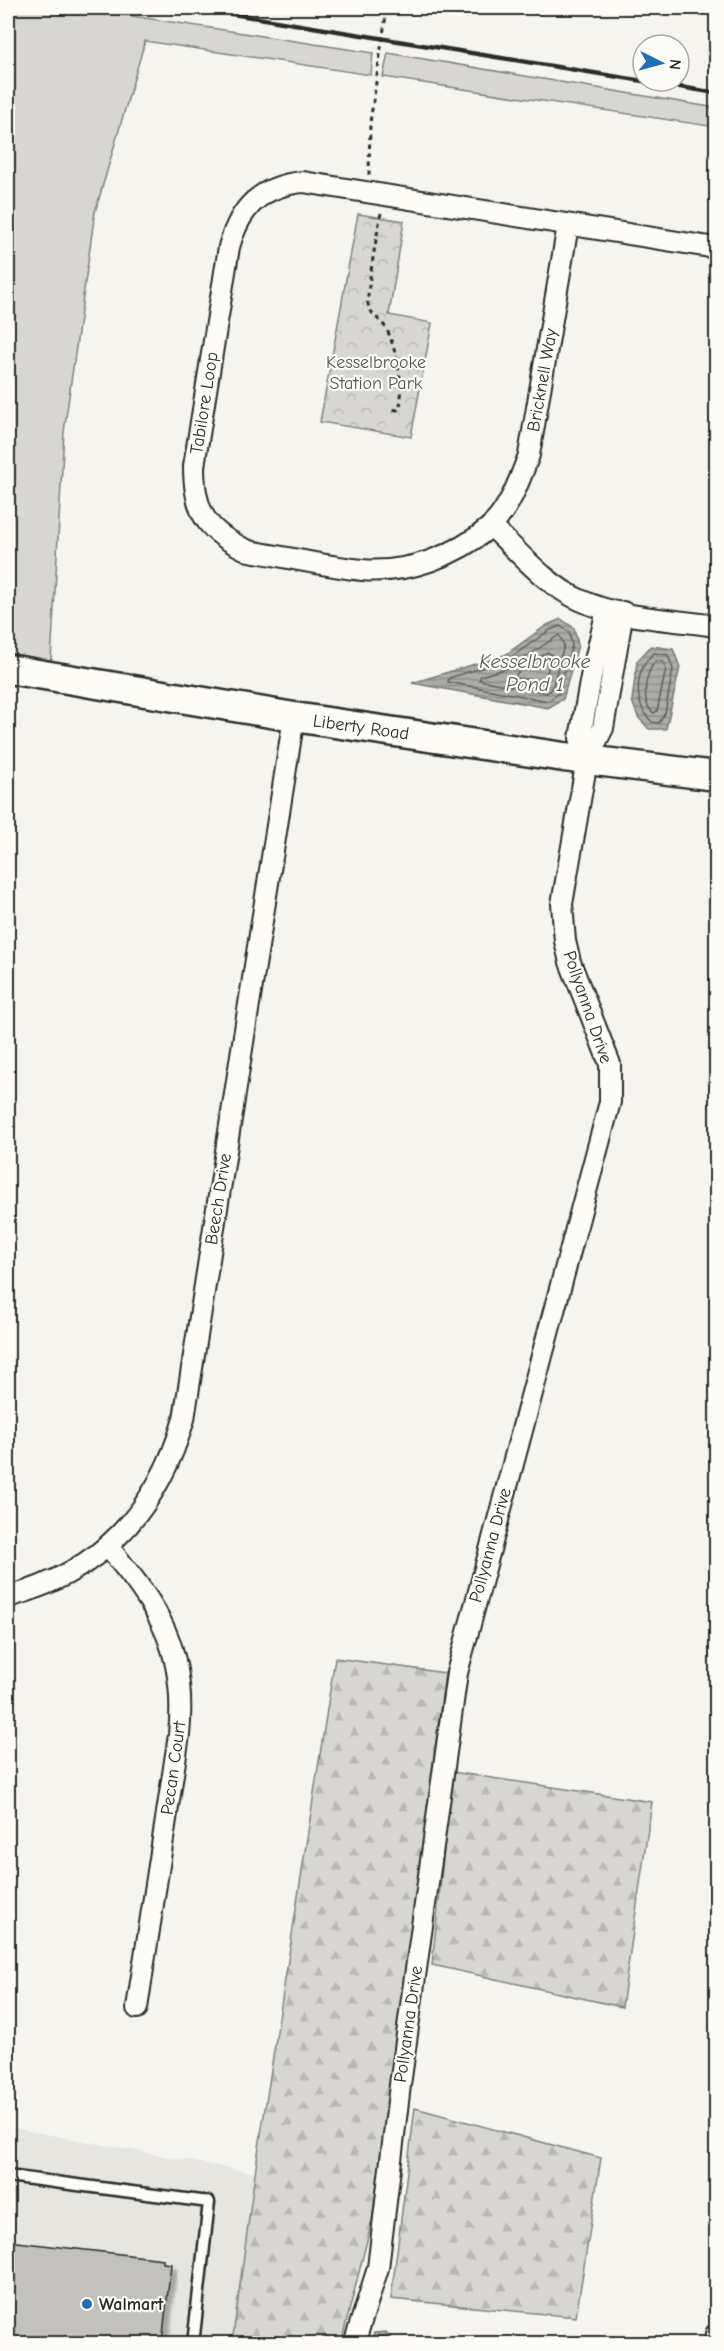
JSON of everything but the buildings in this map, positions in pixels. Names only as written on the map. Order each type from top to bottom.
[{"type":"street","name":"Tabilore Loop","points":[[491,526],[442,556],[414,566],[363,570],[249,551],[221,536],[208,525],[194,492],[194,466],[235,226],[255,200],[284,184],[303,182],[717,249]]},
{"type":"street","name":"Bricknell Way","points":[[491,526],[519,481],[529,455],[568,225]]},
{"type":"street","points":[[491,526],[564,591],[578,600],[615,611],[717,626]]},
{"type":"street","points":[[587,760],[580,738],[591,677],[615,611]]},
{"type":"street","name":"Liberty Road","points":[[8,669],[294,717],[587,760],[717,776]]},
{"type":"street","name":"Beech Drive","points":[[8,1597],[60,1579],[108,1547],[148,1502],[164,1475],[184,1419],[294,717]]},
{"type":"street","name":"Pollyanna Drive","points":[[354,2343],[378,2268],[401,2073],[457,1673],[610,1102],[610,1064],[570,963],[562,918],[562,904],[587,760]]},
{"type":"street","name":"Pecan Court","points":[[108,1547],[141,1585],[156,1607],[176,1660],[180,1690],[179,1735],[137,2008]]},
{"type":"street","points":[[715,2343],[717,2334]]},
{"type":"lane","points":[[8,2176],[209,2202],[193,2343]]},
{"type":"path","points":[[387,8],[370,123],[376,194],[368,304],[376,319],[387,329],[403,390],[403,403],[398,410],[389,409]]},
{"type":"shaded area","points":[[8,2127],[255,2173],[232,2343],[8,2343]]},
{"type":"green space","points":[[8,8],[80,8],[373,53],[371,75],[145,41],[95,212],[64,432],[51,661],[8,655]]},
{"type":"green space","points":[[388,53],[716,108],[716,127],[383,77]]},
{"type":"green space","name":"Kesselbrooke Station Park","points":[[358,214],[404,221],[389,315],[432,323],[411,437],[320,422]]},
{"type":"green space","points":[[335,1658],[445,1673],[372,2221],[341,2343],[232,2344],[255,2173]]},
{"type":"green space","points":[[452,1772],[652,1802],[622,2007],[432,1965]]},
{"type":"green space","points":[[415,2108],[601,2158],[576,2317],[391,2299]]},
{"type":"water","name":"Kesselbrooke Pond 1","points":[[561,619],[574,628],[578,645],[563,699],[548,708],[412,683],[505,655],[547,625]]},
{"type":"water","points":[[651,646],[673,649],[680,667],[666,729],[649,729],[638,717],[632,701],[637,661]]},
{"type":"water","points":[[386,2332],[395,2343],[370,2343],[374,2333]]},
{"type":"railway","points":[[196,8],[631,79]]},
{"type":"railway","points":[[691,89],[716,93]]},
{"type":"place","name":"Walmart","points":[[87,2304]]}]
